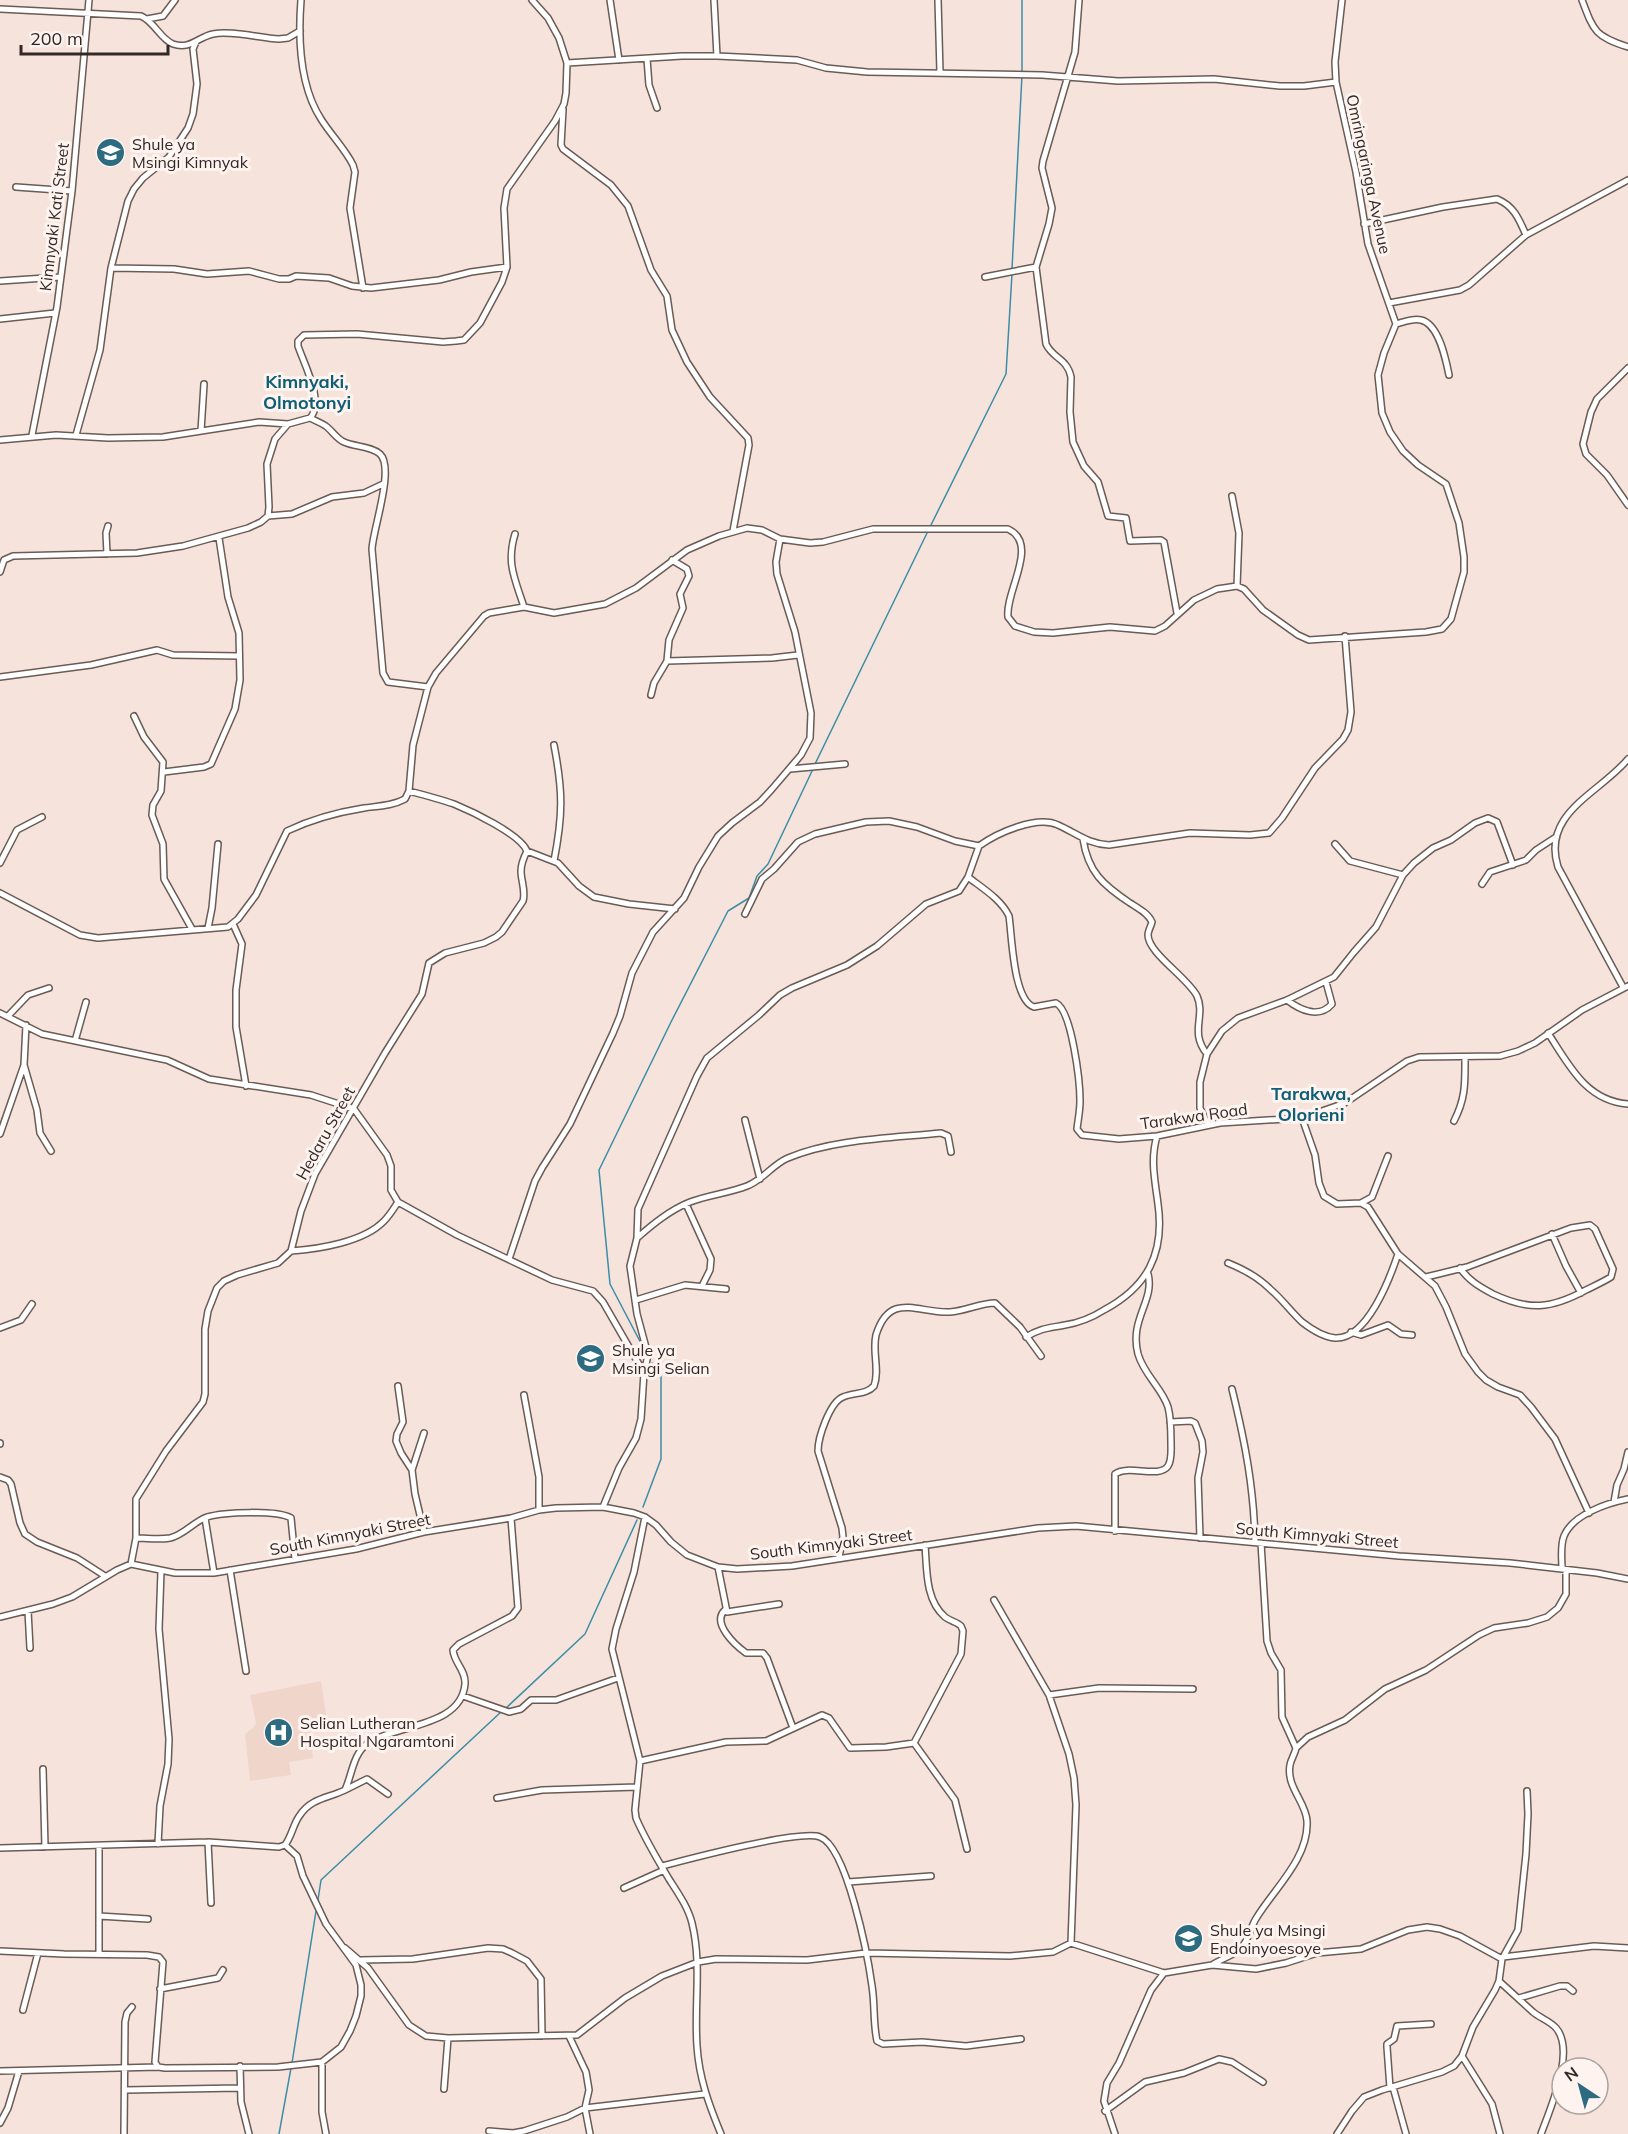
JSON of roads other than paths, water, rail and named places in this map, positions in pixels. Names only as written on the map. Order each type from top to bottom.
[{"type":"street","name":"Kimnyaki Kati Street","points":[[32,435],[55,314],[72,191],[88,0]]},
{"type":"street","points":[[147,19],[163,16],[175,0]]},
{"type":"street","points":[[301,0],[302,66],[313,104],[319,117],[353,165],[355,172],[350,208],[363,288]]},
{"type":"street","points":[[531,0],[538,4],[554,28],[567,63],[561,145],[563,149],[611,184],[628,206],[651,270],[667,296],[672,330],[687,362],[710,397],[748,438],[733,531]]},
{"type":"street","points":[[610,0],[619,60]]},
{"type":"street","points":[[714,0],[717,56]]},
{"type":"street","points":[[938,0],[939,72]]},
{"type":"street","points":[[1079,0],[1075,52],[1042,168],[1052,214],[1036,267],[1046,344],[1049,350],[1070,368],[1073,442],[1084,466],[1098,482],[1108,516],[1126,518],[1130,541],[1161,540],[1164,542],[1177,614]]},
{"type":"street","name":"Omringaringa Avenue","points":[[1342,0],[1335,62],[1336,82],[1356,172],[1368,244],[1396,324]]},
{"type":"street","points":[[1582,0],[1597,32],[1609,40],[1628,46]]},
{"type":"street","points":[[0,9],[141,16],[147,19],[168,41],[185,45],[215,33],[279,39],[288,38],[300,31]]},
{"type":"street","points":[[76,435],[100,350],[111,268],[128,201],[143,178],[169,157],[188,128],[193,114],[197,84],[193,49],[196,42]]},
{"type":"street","points":[[567,63],[717,56],[797,60],[826,68],[867,72],[1042,75],[1118,81],[1214,79],[1280,86],[1336,82]]},
{"type":"street","points":[[647,59],[649,85],[657,108]]},
{"type":"street","points":[[0,440],[32,435],[108,438],[163,437],[259,422],[288,424],[310,418],[317,405],[298,346],[298,341],[302,336],[357,334],[443,342],[464,340],[480,323],[502,282],[507,267],[504,208],[507,189],[545,136],[564,104]]},
{"type":"street","points":[[1389,303],[1460,290],[1526,235],[1628,180]]},
{"type":"street","points":[[16,187],[72,191]]},
{"type":"street","points":[[1364,224],[1443,207],[1497,200],[1504,202],[1515,212],[1526,235]]},
{"type":"street","points":[[111,268],[174,269],[207,274],[249,271],[284,280],[298,276],[328,278],[363,288],[439,280],[471,272],[507,267]]},
{"type":"street","points":[[985,277],[1036,267]]},
{"type":"street","points":[[0,281],[60,277]]},
{"type":"street","points":[[0,319],[55,314]]},
{"type":"street","points":[[0,893],[88,937],[130,936],[228,927],[256,895],[287,831],[345,812],[405,799],[409,791],[413,745],[428,687],[436,673],[484,616],[502,609],[524,608],[554,613],[605,604],[636,588],[672,560],[703,542],[733,531],[753,528],[780,539],[810,543],[886,528],[1008,529],[1018,536],[1022,550],[1007,613],[1016,626],[1024,630],[1053,633],[1102,627],[1155,631],[1165,626],[1194,600],[1226,587],[1237,586],[1244,589],[1263,610],[1309,640],[1442,629],[1451,619],[1464,572],[1462,536],[1446,484],[1403,451],[1389,432],[1383,413],[1378,375],[1384,352],[1396,330],[1396,324],[1419,319],[1425,321],[1443,348],[1449,375]]},
{"type":"street","points":[[1628,368],[1597,399],[1591,412],[1583,444],[1586,454],[1607,475],[1628,505]]},
{"type":"street","points":[[201,431],[204,384]]},
{"type":"street","points":[[310,418],[325,426],[345,443],[379,453],[384,459],[381,506],[373,534],[372,549],[383,673],[388,682],[428,687]]},
{"type":"street","points":[[268,516],[266,474],[268,456],[275,439],[288,424]]},
{"type":"street","points":[[0,572],[1,561],[14,556],[107,554],[166,549],[219,538],[248,528],[268,516],[303,511],[332,497],[364,493],[383,484]]},
{"type":"street","points":[[1232,496],[1239,533],[1237,586]]},
{"type":"street","points":[[107,554],[108,526]]},
{"type":"street","points":[[515,534],[511,547],[510,567],[524,608]]},
{"type":"street","points":[[164,772],[204,767],[214,762],[235,710],[239,690],[239,633],[228,597],[219,538]]},
{"type":"street","points":[[508,1259],[542,1168],[570,1124],[617,1024],[628,983],[653,932],[684,898],[718,836],[760,802],[790,769],[810,738],[811,724],[792,618],[777,574],[776,562],[780,539]]},
{"type":"street","points":[[651,695],[654,683],[667,661],[669,640],[683,608],[680,594],[688,576],[687,570],[672,560]]},
{"type":"street","points":[[603,1507],[639,1429],[648,1355],[630,1266],[637,1238],[637,1218],[642,1198],[696,1076],[707,1058],[780,995],[836,970],[867,953],[926,904],[958,891],[968,877],[979,846],[988,839],[1018,827],[1043,822],[1056,824],[1083,839],[1109,845],[1190,833],[1262,835],[1275,829],[1315,768],[1343,739],[1348,730],[1351,712],[1345,636]]},
{"type":"street","points":[[0,677],[91,665],[157,650],[173,655],[239,656]]},
{"type":"street","points":[[667,661],[772,658],[798,655]]},
{"type":"street","points":[[134,716],[144,737],[163,762],[161,791],[153,805],[152,815],[163,844],[164,879],[192,929]]},
{"type":"street","points":[[554,861],[562,811],[562,787],[555,745]]},
{"type":"street","points":[[1626,986],[1558,867],[1554,847],[1566,816],[1608,780],[1628,759]]},
{"type":"street","points":[[790,769],[845,764]]},
{"type":"street","points":[[409,791],[454,804],[480,817],[521,843],[527,851],[554,861],[563,867],[579,886],[594,897],[628,904],[675,909]]},
{"type":"street","points":[[0,863],[17,830],[42,817]]},
{"type":"street","points":[[1208,1125],[1200,1108],[1199,1092],[1207,1054],[1215,1038],[1238,1018],[1287,1000],[1338,974],[1376,927],[1403,875],[1433,848],[1451,840],[1475,823],[1488,818],[1497,822],[1513,865]]},
{"type":"street","points":[[745,914],[762,879],[798,842],[815,834],[866,822],[889,821],[979,846]]},
{"type":"street","points":[[1482,884],[1490,872],[1526,860],[1536,850],[1556,837]]},
{"type":"street","points":[[1083,839],[1085,853],[1092,871],[1126,900],[1149,915],[1152,922],[1148,933],[1151,944],[1196,995],[1199,1004],[1198,1037],[1207,1054]]},
{"type":"street","points":[[208,928],[218,844]]},
{"type":"street","points":[[1335,844],[1350,861],[1403,875]]},
{"type":"street","name":"Hedaru Street","points":[[291,1251],[311,1182],[385,1053],[422,994],[429,963],[436,957],[490,941],[502,932],[525,896],[520,872],[527,851]]},
{"type":"street","name":"Tarakwa Road","points":[[968,877],[1004,906],[1010,916],[1018,983],[1026,1003],[1034,1007],[1056,1003],[1061,1006],[1074,1049],[1080,1092],[1078,1132],[1082,1135],[1108,1138],[1157,1136],[1208,1125],[1302,1118],[1345,1103],[1412,1059],[1427,1056],[1465,1057],[1508,1054],[1535,1043],[1582,1010],[1626,986]]},
{"type":"street","points":[[233,924],[242,944],[236,990],[236,1027],[246,1086]]},
{"type":"street","points":[[1287,1000],[1300,1010],[1307,1012],[1327,1009],[1332,1004],[1332,1000],[1326,982]]},
{"type":"street","points":[[8,1016],[28,995],[48,988]]},
{"type":"street","points":[[75,1041],[86,1002]]},
{"type":"street","points":[[0,1013],[42,1034],[167,1060],[209,1079],[311,1095],[354,1109],[387,1155],[391,1166],[391,1190],[398,1202],[457,1235],[552,1280],[593,1291],[603,1302],[644,1373]]},
{"type":"street","points":[[0,1134],[24,1065],[26,1025]]},
{"type":"street","points":[[1548,1033],[1572,1069],[1591,1091],[1608,1101],[1628,1104]]},
{"type":"street","points":[[1454,1121],[1465,1095],[1465,1057]]},
{"type":"street","points":[[24,1065],[37,1110],[40,1133],[51,1151]]},
{"type":"street","points":[[1302,1118],[1315,1155],[1318,1183],[1324,1197],[1337,1204],[1360,1203],[1372,1197],[1388,1156]]},
{"type":"street","points":[[745,1120],[760,1179]]},
{"type":"street","points":[[637,1238],[663,1216],[686,1204],[748,1185],[790,1157],[846,1143],[942,1133],[948,1136],[951,1152]]},
{"type":"street","points":[[1115,1531],[1115,1474],[1124,1470],[1159,1471],[1166,1469],[1171,1458],[1168,1406],[1142,1365],[1135,1343],[1136,1327],[1150,1288],[1148,1274],[1157,1244],[1159,1226],[1152,1165],[1157,1136]]},
{"type":"street","points":[[0,1617],[72,1597],[105,1576],[131,1564],[136,1538],[136,1499],[166,1451],[203,1402],[205,1329],[208,1311],[217,1288],[224,1281],[237,1275],[278,1263],[291,1251],[325,1247],[368,1233],[385,1221],[398,1202]]},
{"type":"street","points":[[1360,1203],[1373,1212],[1398,1254],[1426,1277],[1442,1298],[1471,1364],[1492,1384],[1520,1395],[1555,1439],[1589,1513]]},
{"type":"street","points":[[686,1204],[711,1259],[710,1270],[702,1286]]},
{"type":"street","points":[[1426,1277],[1460,1269],[1552,1234],[1583,1225],[1595,1228],[1611,1262],[1613,1274],[1562,1303],[1537,1307],[1510,1301],[1478,1286],[1469,1280],[1460,1269]]},
{"type":"street","points":[[1552,1234],[1581,1293]]},
{"type":"street","points":[[1228,1263],[1244,1269],[1270,1288],[1303,1322],[1316,1331],[1334,1338],[1351,1332],[1372,1312],[1390,1278],[1398,1254]]},
{"type":"street","points":[[1026,1337],[1043,1328],[1075,1323],[1102,1311],[1132,1292],[1148,1274]]},
{"type":"street","points":[[636,1300],[686,1285],[726,1289]]},
{"type":"street","points":[[839,1557],[843,1537],[842,1528],[818,1451],[818,1444],[831,1409],[836,1402],[845,1396],[867,1392],[874,1386],[876,1335],[889,1314],[904,1306],[932,1312],[947,1312],[963,1311],[995,1303],[1004,1310],[1041,1356]]},
{"type":"street","points":[[0,1328],[21,1320],[32,1304]]},
{"type":"street","points":[[1351,1332],[1361,1335],[1388,1325],[1401,1334],[1412,1335]]},
{"type":"street","points":[[398,1386],[403,1422],[396,1442],[412,1470]]},
{"type":"street","points":[[1232,1389],[1253,1491],[1267,1641],[1281,1670],[1282,1717],[1296,1748]]},
{"type":"street","points":[[524,1395],[539,1477],[539,1510]]},
{"type":"street","points":[[1170,1422],[1191,1421],[1195,1423],[1202,1441],[1203,1452],[1198,1478],[1200,1538]]},
{"type":"street","points":[[424,1433],[412,1470],[424,1532]]},
{"type":"street","points":[[1614,1502],[1628,1452]]},
{"type":"street","points":[[0,1477],[11,1484],[20,1523],[25,1534],[38,1542],[77,1558],[105,1576]]},
{"type":"street","points":[[1212,1965],[1243,1946],[1258,1915],[1290,1873],[1299,1852],[1307,1823],[1289,1772],[1296,1748],[1308,1737],[1345,1720],[1385,1689],[1426,1670],[1479,1635],[1494,1628],[1528,1623],[1547,1617],[1558,1608],[1566,1594],[1564,1536],[1576,1521],[1589,1513],[1614,1502],[1628,1499]]},
{"type":"street","name":"South Kimnyaki Street","points":[[131,1564],[193,1574],[214,1574],[356,1548],[424,1532],[511,1518],[539,1510],[603,1507],[645,1517],[687,1555],[717,1567],[737,1569],[773,1568],[1051,1527],[1076,1526],[1564,1569],[1628,1579]]},
{"type":"street","points":[[136,1538],[172,1538],[205,1518],[221,1514],[290,1516],[295,1559]]},
{"type":"street","points":[[645,1517],[634,1572],[612,1640],[612,1649],[640,1761],[636,1818],[689,1911],[698,1962],[697,2046],[705,2094],[721,2134]]},
{"type":"street","points":[[205,1518],[214,1574]]},
{"type":"street","points":[[345,1790],[357,1755],[367,1744],[443,1715],[456,1707],[463,1696],[465,1677],[454,1658],[453,1650],[459,1644],[512,1616],[518,1608],[511,1518]]},
{"type":"street","points":[[914,1743],[952,1673],[961,1654],[963,1642],[961,1626],[945,1617],[933,1601],[929,1588],[925,1545]]},
{"type":"street","points":[[717,1567],[725,1610],[721,1616],[721,1624],[734,1642],[746,1653],[765,1655],[792,1728]]},
{"type":"street","points":[[159,1844],[160,1806],[170,1739],[159,1629],[161,1570]]},
{"type":"street","points":[[230,1570],[246,1671]]},
{"type":"street","points":[[994,1600],[1049,1695],[1069,1754],[1076,1805],[1071,1943]]},
{"type":"street","points":[[725,1610],[731,1613],[779,1604]]},
{"type":"street","points":[[28,1611],[30,1648]]},
{"type":"street","points":[[463,1696],[509,1712],[521,1709],[531,1700],[561,1699],[618,1678]]},
{"type":"street","points":[[1049,1695],[1099,1688],[1193,1689]]},
{"type":"street","points":[[640,1761],[726,1742],[766,1741],[818,1716],[826,1715],[850,1748],[886,1747],[914,1743]]},
{"type":"street","points":[[914,1743],[955,1800],[967,1849]]},
{"type":"street","points":[[43,1769],[45,1847]]},
{"type":"street","points":[[0,1848],[208,1842],[279,1847],[285,1845],[299,1815],[318,1799],[345,1790],[367,1779],[388,1794]]},
{"type":"street","points":[[497,1798],[542,1790],[637,1788]]},
{"type":"street","points":[[1337,2134],[1364,2097],[1442,2072],[1454,2066],[1462,2056],[1473,2027],[1499,1981],[1502,1958],[1519,1925],[1527,1845],[1527,1791]]},
{"type":"street","points":[[624,1888],[663,1868],[735,1848],[792,1837],[814,1835],[822,1837],[831,1847],[848,1882],[872,1985],[876,2039],[880,2043],[922,2042],[977,2046],[1021,2039]]},
{"type":"street","points":[[208,1842],[211,1903]]},
{"type":"street","points":[[0,2071],[125,2067],[278,2067],[322,2062],[341,2047],[360,2005],[359,1975],[354,1960],[327,1924],[308,1887],[297,1856],[285,1845]]},
{"type":"street","points":[[99,1846],[99,1954]]},
{"type":"street","points":[[848,1882],[931,1876]]},
{"type":"street","points":[[99,1916],[148,1919]]},
{"type":"street","points":[[345,1948],[360,1960],[409,2025],[426,2036],[448,2038],[569,2036],[580,2033],[625,1998],[662,1976],[698,1962],[716,1959],[807,1960],[866,1953],[1010,1956],[1053,1952],[1071,1943],[1164,1973],[1212,1965],[1256,1969],[1317,1953],[1361,1949],[1408,1930],[1427,1927],[1460,1936],[1502,1958],[1594,1946],[1628,1947]]},
{"type":"street","points":[[360,1960],[413,1959],[488,1948],[512,1953],[527,1961],[541,1979],[542,2036]]},
{"type":"street","points":[[0,1951],[159,1957],[163,1962],[155,2062],[158,2067]]},
{"type":"street","points":[[23,2010],[38,1953]]},
{"type":"street","points":[[160,1989],[218,1978],[223,1970]]},
{"type":"street","points":[[1115,2134],[1104,2101],[1107,2083],[1119,2063],[1151,1990],[1164,1973]]},
{"type":"street","points":[[1499,1981],[1535,2013],[1554,2026],[1560,2035],[1562,2061],[1556,2095],[1541,2134]]},
{"type":"street","points":[[1519,1998],[1560,1986],[1567,1986],[1573,1991]]},
{"type":"street","points":[[124,2134],[125,2022],[132,2007]]},
{"type":"street","points":[[1406,2134],[1391,2087],[1387,2044],[1394,2038],[1397,2026],[1431,2024]]},
{"type":"street","points":[[569,2036],[586,2072],[589,2090],[585,2108],[590,2134]]},
{"type":"street","points":[[444,2089],[448,2038]]},
{"type":"street","points":[[1462,2056],[1492,2104],[1500,2134]]},
{"type":"street","points":[[1106,2111],[1149,2080],[1184,2073],[1219,2058],[1232,2062],[1263,2082]]},
{"type":"street","points":[[322,2062],[322,2112],[326,2134]]},
{"type":"street","points":[[240,2066],[240,2102],[249,2134]]},
{"type":"street","points":[[0,2123],[8,2108],[19,2071]]},
{"type":"street","points":[[125,2090],[239,2088]]},
{"type":"street","points":[[489,2131],[513,2133],[524,2131],[567,2117],[585,2108],[705,2094]]},
{"type":"waterway","points":[[1012,269],[1022,75],[1022,0]]},
{"type":"waterway","points":[[930,527],[1006,374],[1012,274]]},
{"type":"waterway","points":[[815,764],[928,531]]},
{"type":"waterway","points":[[644,1349],[610,1284],[599,1170],[728,911],[749,898],[757,876],[768,864],[813,769]]},
{"type":"waterway","points":[[643,1507],[661,1459],[661,1375],[652,1363]]},
{"type":"waterway","points":[[506,1708],[585,1634],[637,1520]]},
{"type":"waterway","points":[[318,1900],[321,1880],[502,1711]]},
{"type":"waterway","points":[[292,2063],[316,1911]]},
{"type":"waterway","points":[[279,2134],[291,2068]]},
{"type":"place","name":"Shule ya Msingi Kimnyak","points":[[111,153]]},
{"type":"place","name":"Shule ya Msingi Selian","points":[[591,1359]]},
{"type":"place","name":"Selian Lutheran Hospital Ngaramtoni","points":[[279,1732]]},
{"type":"place","name":"Shule ya Msingi Endoinyoesoye","points":[[1189,1939]]},
{"type":"district","name":"Kimnyaki, Olmotonyi","points":[[307,392]]},
{"type":"district","name":"Tarakwa, Olorieni","points":[[1311,1104]]}]
